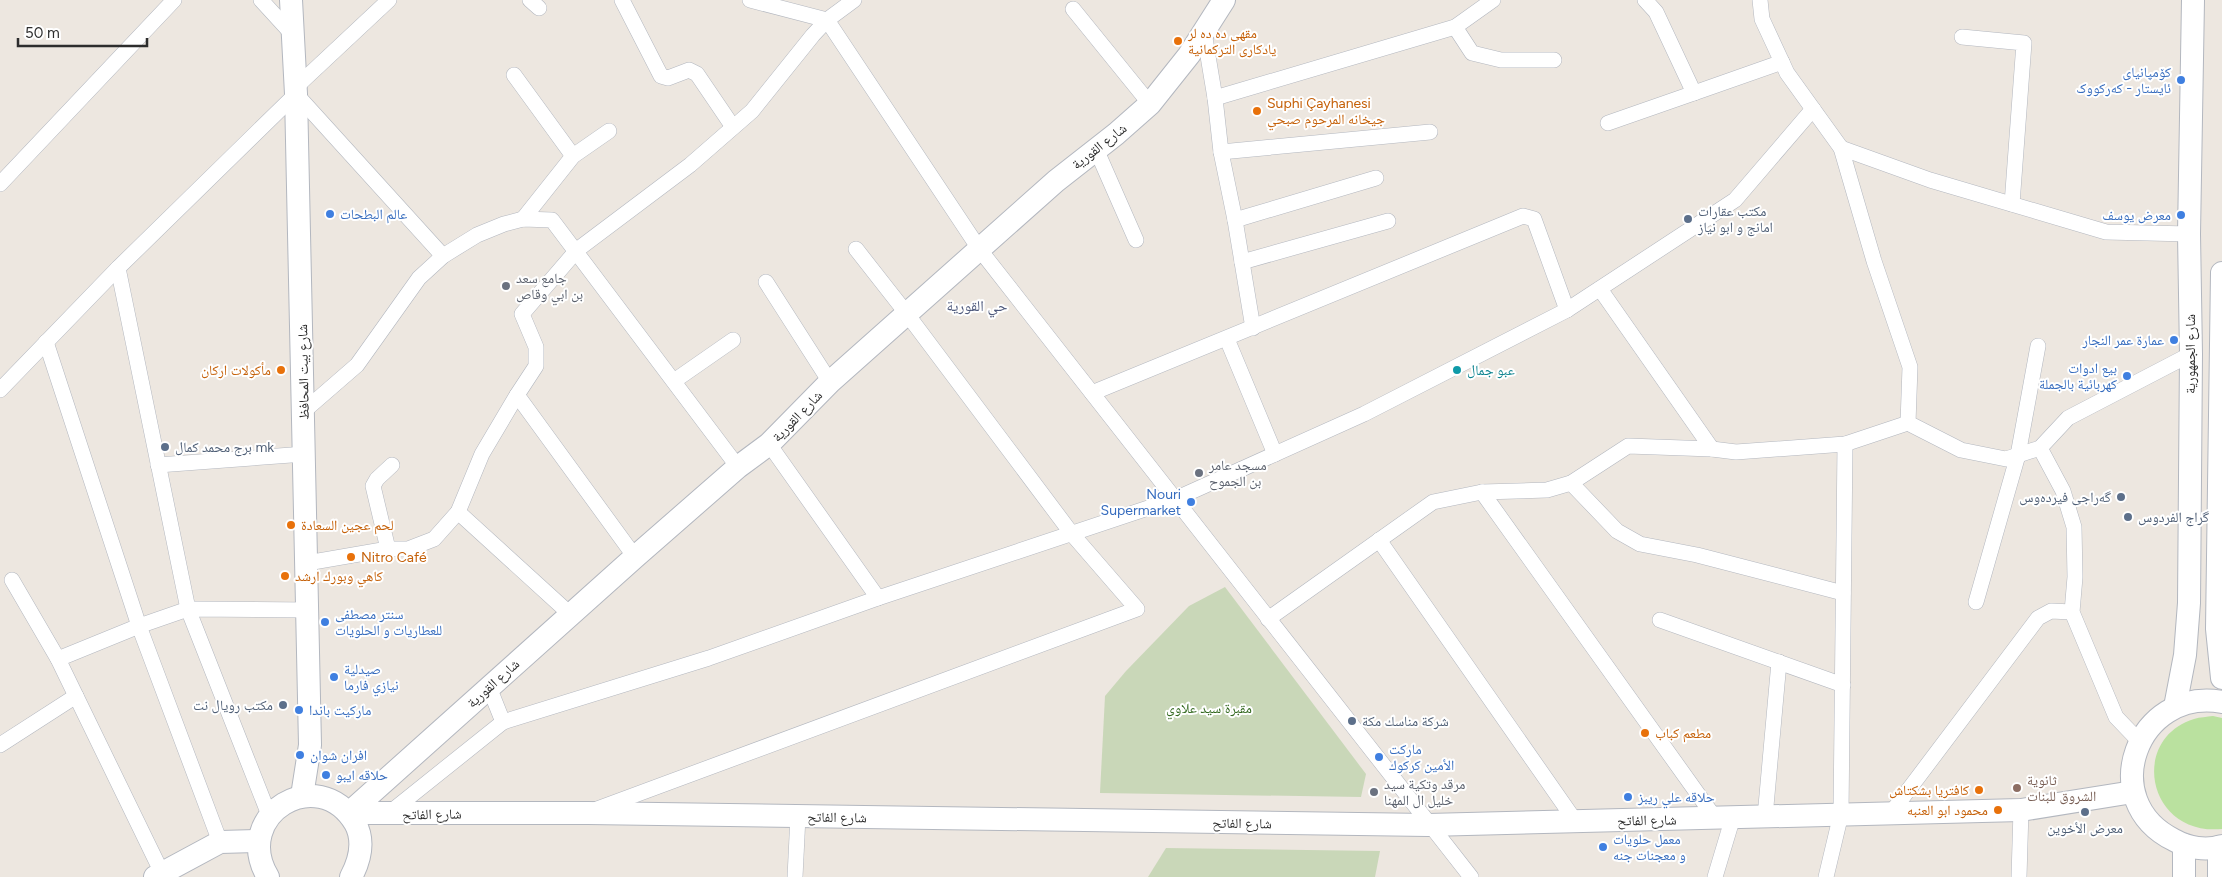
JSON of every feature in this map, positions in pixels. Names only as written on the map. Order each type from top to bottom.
[{"type":"street","points":[[0,184],[174,0]]},
{"type":"street","points":[[261,0],[293,35]]},
{"type":"street","name":"شارع بيت المحافظ","points":[[291,0],[296,90],[312,797]]},
{"type":"street","points":[[0,390],[118,268],[389,0]]},
{"type":"street","points":[[622,0],[661,76],[668,78],[689,70],[697,74],[733,127]]},
{"type":"street","points":[[750,0],[826,20],[980,250],[1428,826],[1471,877]]},
{"type":"street","points":[[307,564],[388,549],[408,549],[434,540],[458,512],[482,454],[517,395],[533,373],[537,362],[536,347],[522,314],[577,250],[690,165],[752,112],[826,20],[854,0]]},
{"type":"street","name":"شارع القورية","points":[[349,813],[570,614],[738,467],[769,444],[830,382],[1096,148],[1116,134],[1150,104],[1179,70],[1224,0]]},
{"type":"street","points":[[1215,98],[1455,27],[1493,0]]},
{"type":"street","points":[[1645,0],[1656,12],[1694,93]]},
{"type":"street","points":[[1760,0],[1762,19],[1782,62],[1840,148],[1874,261],[1910,367],[1908,423]]},
{"type":"street","name":"شارع الجمهورية","points":[[2175,707],[2188,629],[2191,354],[2189,234],[2194,0]]},
{"type":"street","points":[[1073,9],[1150,104]]},
{"type":"street","points":[[1455,27],[1472,53],[1501,60],[1554,60]]},
{"type":"street","points":[[1204,32],[1215,98],[1221,152],[1235,220],[1253,328]]},
{"type":"street","points":[[1962,37],[2024,43],[2012,204]]},
{"type":"street","points":[[1608,122],[1782,62]]},
{"type":"street","points":[[514,75],[573,156]]},
{"type":"street","points":[[296,90],[443,256]]},
{"type":"street","points":[[387,814],[503,722],[709,658],[878,598],[1175,499],[1364,414],[1567,310],[1735,200],[1813,109]]},
{"type":"street","points":[[523,219],[573,156],[609,131]]},
{"type":"street","points":[[1221,152],[1430,132]]},
{"type":"street","points":[[1096,148],[1136,240]]},
{"type":"street","points":[[1840,148],[1930,180],[2106,232],[2189,234]]},
{"type":"street","points":[[1235,220],[1376,178]]},
{"type":"street","points":[[1092,393],[1523,216],[1534,219],[1567,310]]},
{"type":"street","points":[[304,411],[357,365],[419,278],[443,256],[477,235],[523,219],[552,220],[577,250],[738,467]]},
{"type":"street","points":[[1242,262],[1388,221]]},
{"type":"street","points":[[588,812],[1137,608],[1072,534],[856,249]]},
{"type":"street","points":[[118,268],[188,610],[269,815]]},
{"type":"street","points":[[2222,273],[2217,629],[2222,678]]},
{"type":"street","points":[[766,282],[830,382]]},
{"type":"street","points":[[1600,288],[1712,449]]},
{"type":"street","points":[[1227,339],[1275,454]]},
{"type":"street","points":[[674,381],[733,340]]},
{"type":"street","points":[[46,342],[138,626],[220,842]]},
{"type":"street","points":[[1976,602],[2018,455],[2038,346]]},
{"type":"street","points":[[1268,619],[1433,502],[1482,492],[1547,490],[1572,483],[1628,446],[1712,449],[1736,452],[1845,444],[1908,423],[1961,450],[2006,459],[2040,448],[2068,418],[2191,354]]},
{"type":"street","points":[[517,395],[635,557]]},
{"type":"street","points":[[769,444],[878,598]]},
{"type":"street","points":[[1826,877],[1841,814],[1845,444]]},
{"type":"street","points":[[2040,448],[2063,491],[2074,527],[2075,577],[2072,612],[2116,717],[2139,741]]},
{"type":"street","points":[[158,465],[305,454]]},
{"type":"street","points":[[388,549],[373,486],[377,479],[392,465]]},
{"type":"street","points":[[1572,483],[1617,531],[1640,544],[1697,555],[1843,593]]},
{"type":"street","points":[[1482,492],[1724,818],[1715,877]]},
{"type":"street","points":[[458,512],[570,614]]},
{"type":"street","points":[[1379,540],[1576,822]]},
{"type":"street","points":[[12,580],[58,660],[76,696],[159,875],[220,842],[259,841]]},
{"type":"street","points":[[58,660],[138,626],[188,610],[308,610]]},
{"type":"street","points":[[1891,813],[2038,618],[2051,611],[2072,612]]},
{"type":"street","points":[[1660,620],[1843,685]]},
{"type":"street","points":[[1765,817],[1779,662]]},
{"type":"street","points":[[489,687],[503,722]]},
{"type":"street","points":[[0,744],[76,696]]},
{"type":"street","points":[[2219,877],[2220,847],[2201,848],[2184,845],[2161,834],[2144,815],[2134,792],[2131,775],[2133,757],[2139,741],[2154,721],[2175,707],[2192,701],[2222,702]]},
{"type":"street","name":"شارع الفاتح","points":[[349,813],[588,812],[1428,826],[2022,810],[2134,792]]},
{"type":"street","points":[[268,877],[259,855],[259,841],[262,828],[269,815],[290,800],[312,797],[337,803],[349,813],[358,828],[361,846],[358,863],[351,877]]},
{"type":"street","points":[[2019,877],[2022,810]]},
{"type":"street","points":[[795,877],[798,816]]},
{"type":"street","points":[[2184,845],[2184,877]]},
{"type":"green space","name":"مقبرة سيد علاوي","points":[[1225,587],[1366,774],[1361,797],[1100,793],[1105,696],[1126,671],[1189,606]]},
{"type":"green space","points":[[2213,716],[2222,718],[2222,829],[2197,827],[2177,818],[2163,803],[2156,784],[2155,764],[2160,746],[2173,730],[2194,719]]},
{"type":"green space","points":[[1166,848],[1380,851],[1375,877],[1148,877]]},
{"type":"place","name":"مقهى ده ده لر يادكارى التركمانية","points":[[1178,41]]},
{"type":"place","name":"کۆمپانیای ئایستار - کەرکووک","points":[[2181,80]]},
{"type":"place","name":"Suphi Çayhanesi جيخانه المرحوم صبحي","points":[[1257,111]]},
{"type":"place","name":"عالم البطحات","points":[[330,214]]},
{"type":"place","name":"معرض يوسف","points":[[2181,215]]},
{"type":"place","name":"مكتب عقارات امانج و ابو نياز","points":[[1688,219]]},
{"type":"place","name":"جامع سعد بن ابي وقاص","points":[[506,286]]},
{"type":"place","name":"عمارة عمر النجار","points":[[2174,340]]},
{"type":"place","name":"مأكولات اركان","points":[[281,370]]},
{"type":"place","name":"عبو جمال","points":[[1457,370]]},
{"type":"place","name":"بيع ادوات كهربائية بالجملة","points":[[2127,376]]},
{"type":"place","name":"برج محمد كمال mk","points":[[165,447]]},
{"type":"place","name":"مسجد عامر بن الجموح","points":[[1199,473]]},
{"type":"place","name":"گەراجی فیردەوس","points":[[2121,497]]},
{"type":"place","name":"Nouri Supermarket","points":[[1191,502]]},
{"type":"place","name":"گراج الفردوس","points":[[2128,517]]},
{"type":"place","name":"لحم عجين السعادة","points":[[291,525]]},
{"type":"place","name":"Nitro Café","points":[[351,557]]},
{"type":"place","name":"كاهي وبورك ارشد","points":[[285,576]]},
{"type":"place","name":"سنتر مصطفى للعطاريات و الحلويات","points":[[325,622]]},
{"type":"place","name":"صيدلية نيازي فارما","points":[[334,677]]},
{"type":"place","name":"مكتب رويال نت","points":[[283,705]]},
{"type":"place","name":"ماركيت باندا","points":[[299,710]]},
{"type":"place","name":"شركة مناسك مكة","points":[[1352,721]]},
{"type":"place","name":"مطعم كباب","points":[[1645,733]]},
{"type":"place","name":"افران شوان","points":[[300,755]]},
{"type":"place","name":"ماركت الأمين كركوك","points":[[1379,757]]},
{"type":"place","name":"حلاقه ايبو","points":[[326,775]]},
{"type":"place","name":"ثانوية الشروق للبنات","points":[[2017,788]]},
{"type":"place","name":"كافتريا بشكتاش","points":[[1979,790]]},
{"type":"place","name":"مرقد وتكية سيد خليل ال المهنا","points":[[1374,792]]},
{"type":"place","name":"حلاقه علي ريبز","points":[[1628,797]]},
{"type":"place","name":"محمود ابو العنبه","points":[[1998,810]]},
{"type":"place","name":"معرض الأخوين","points":[[2085,812]]},
{"type":"place","name":"معمل حلويات و معجنات جنه","points":[[1603,847]]},
{"type":"district","name":"حي القورية","points":[[977,306]]}]
